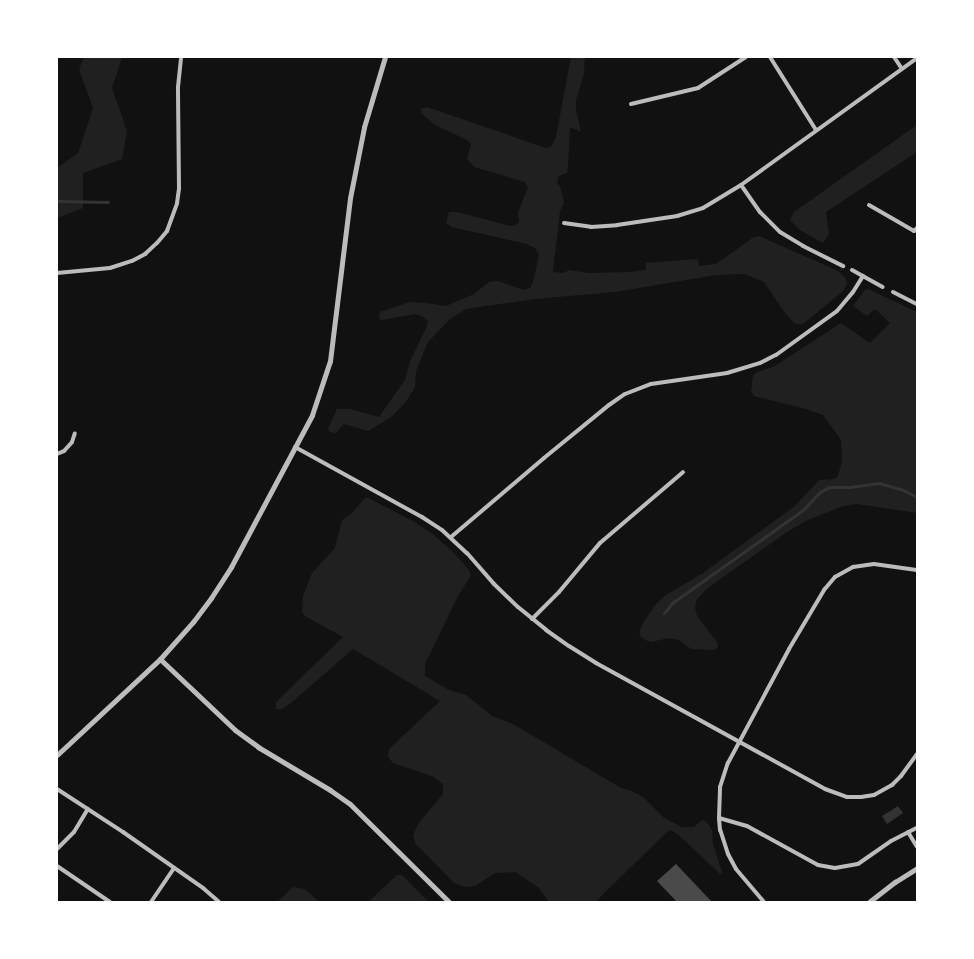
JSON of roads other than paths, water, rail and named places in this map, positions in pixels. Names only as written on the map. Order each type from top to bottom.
[{"type":"street","points":[[57,273],[110,268],[132,261],[157,243],[166,231],[175,210],[179,188],[178,87],[182,57]]},
{"type":"street","points":[[57,755],[160,659],[193,622],[228,572],[313,411],[330,361],[350,198],[364,127],[385,57]]},
{"type":"street","points":[[631,104],[698,88],[746,57]]},
{"type":"street","points":[[770,57],[816,130]]},
{"type":"street","points":[[894,57],[902,69]]},
{"type":"street","points":[[564,223],[591,226],[617,225],[677,216],[703,208],[741,185],[917,58]]},
{"type":"street","points":[[741,185],[760,212],[780,232],[803,246],[843,266]]},
{"type":"street","points":[[869,205],[914,230],[917,228]]},
{"type":"street","points":[[852,270],[883,286]]},
{"type":"street","points":[[451,537],[544,458],[609,405],[625,394],[656,382],[727,373],[760,363],[776,355],[837,311],[853,292],[863,276]]},
{"type":"street","points":[[894,292],[917,304]]},
{"type":"street","points":[[57,454],[64,451],[72,442],[76,433]]},
{"type":"street","points":[[295,446],[420,516],[451,537],[494,584],[532,619],[596,663],[825,789],[847,797],[874,795],[892,785],[901,776],[917,754]]},
{"type":"street","points":[[532,619],[559,592],[600,543],[683,472]]},
{"type":"street","points":[[764,902],[742,878],[731,859],[725,846],[719,818],[722,779],[739,742],[789,649],[824,590],[835,577],[853,567],[874,564],[917,570]]},
{"type":"street","points":[[160,659],[235,730],[258,747],[330,790],[350,804],[449,902]]},
{"type":"street","points":[[57,789],[174,868],[219,902]]},
{"type":"street","points":[[57,849],[74,832],[88,809]]},
{"type":"street","points":[[719,818],[747,826],[815,864],[827,868],[847,867],[858,864],[908,832],[917,828]]},
{"type":"street","points":[[908,832],[917,847]]},
{"type":"street","points":[[57,866],[110,902]]},
{"type":"street","points":[[151,902],[174,868]]},
{"type":"street","points":[[869,902],[895,882],[917,868]]},
{"type":"waterway","points":[[57,201],[108,202]]},
{"type":"waterway","points":[[664,613],[672,603],[803,510],[820,492],[829,487],[850,487],[879,483],[903,490],[917,497]]}]
